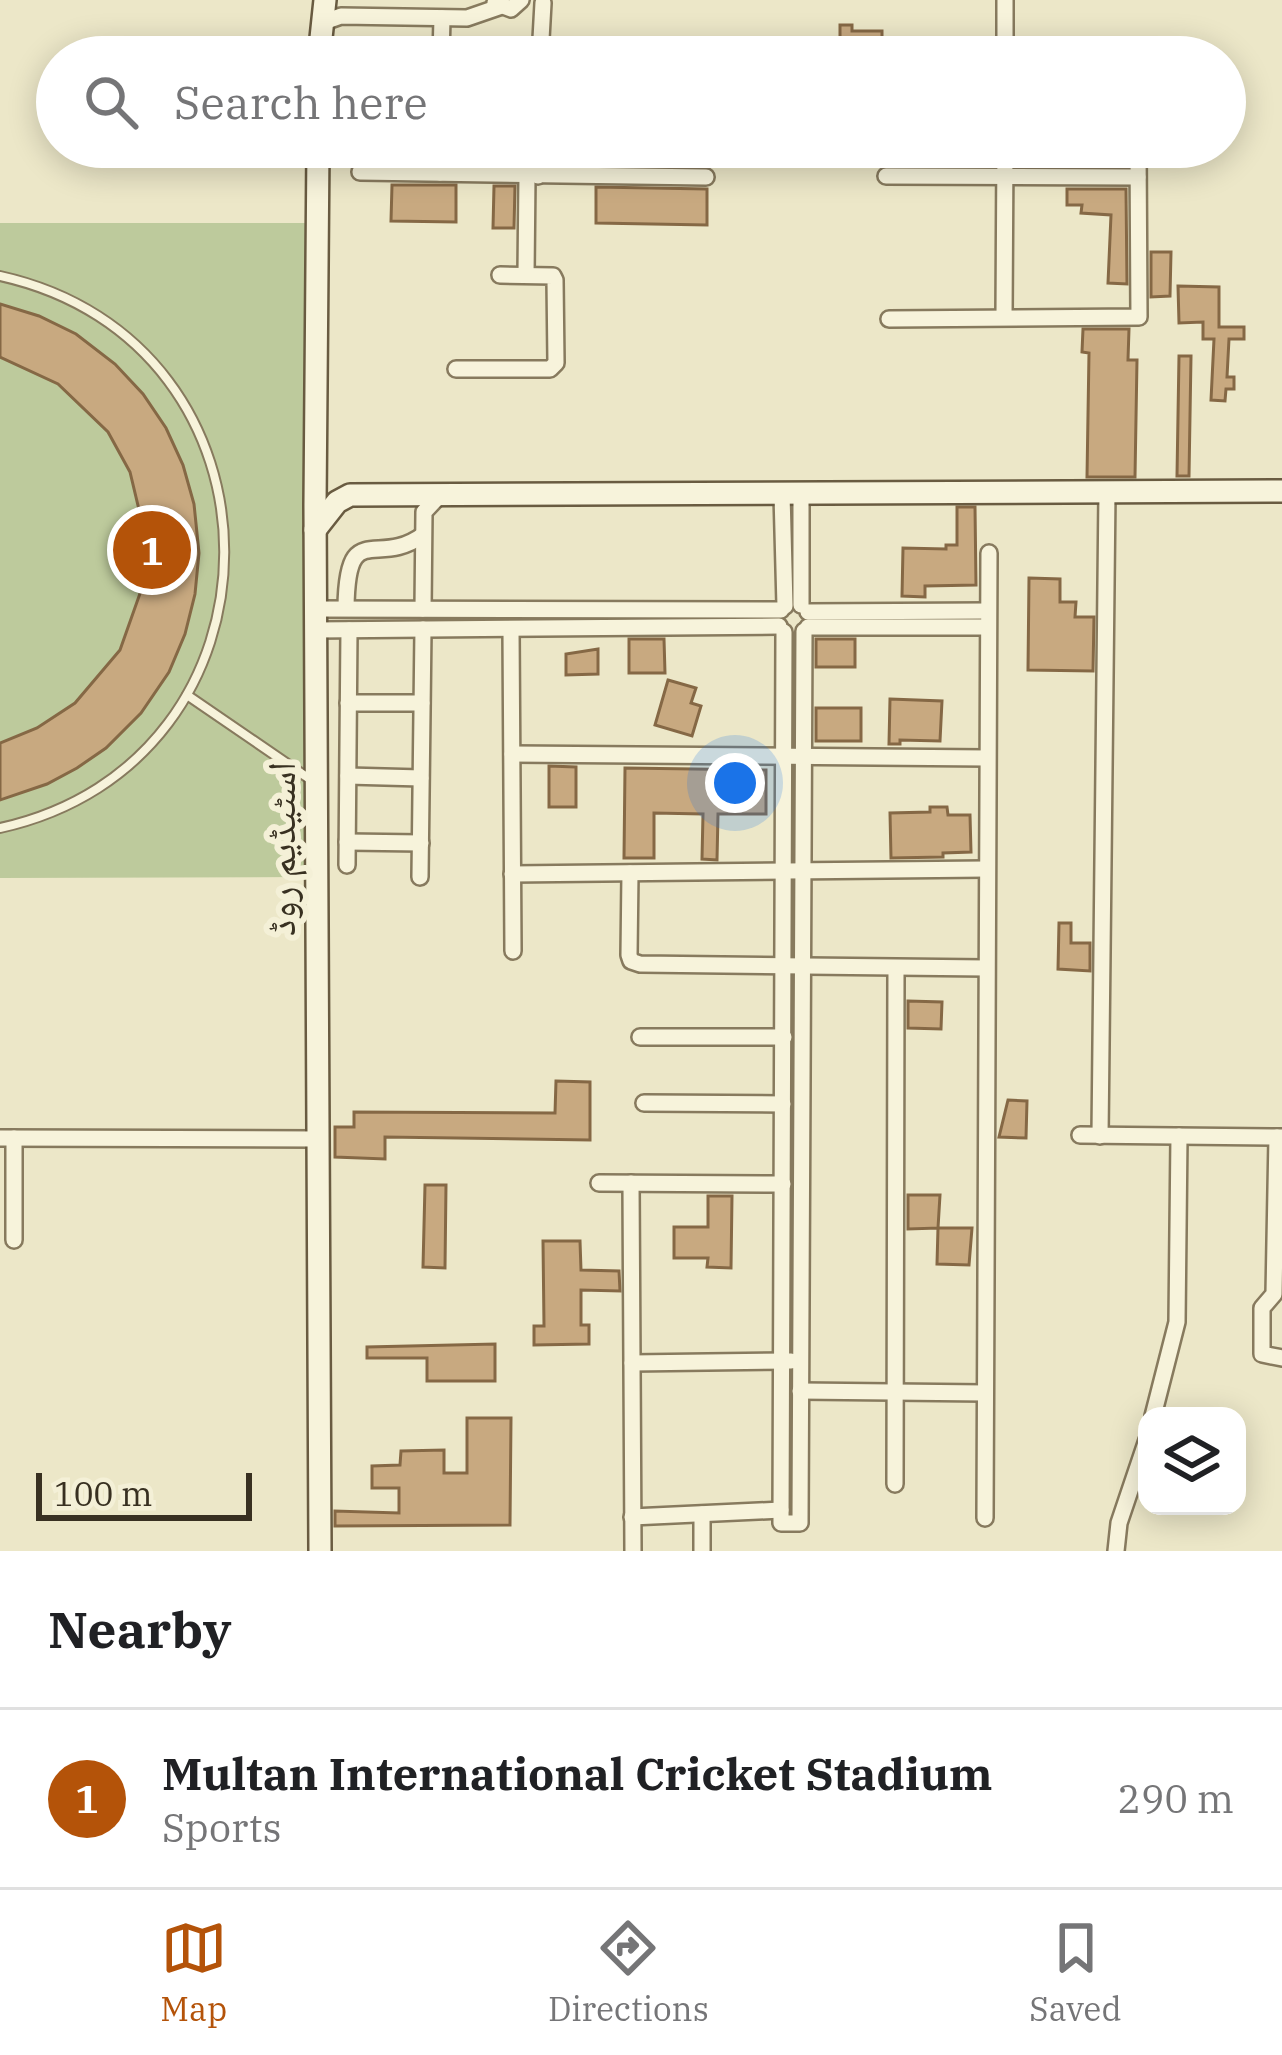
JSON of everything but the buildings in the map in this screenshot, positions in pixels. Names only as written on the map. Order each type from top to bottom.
[{"type":"main road","name":"اسٹیڈیم روڈ","points":[[318,168],[320,1551]]},
{"type":"main road","points":[[315,530],[337,502],[350,495],[1282,491]]},
{"type":"street","points":[[324,17],[341,0]]},
{"type":"street","points":[[1005,0],[1005,36]]},
{"type":"street","points":[[324,17],[467,18],[496,3],[511,9],[521,1],[548,1],[543,36]]},
{"type":"street","points":[[442,18],[442,36]]},
{"type":"street","points":[[440,168],[440,173]]},
{"type":"street","points":[[526,275],[534,168]]},
{"type":"street","points":[[1004,168],[1004,317]]},
{"type":"street","points":[[889,319],[1139,317],[1138,168]]},
{"type":"street","points":[[360,172],[706,177]]},
{"type":"street","points":[[886,176],[1138,177]]},
{"type":"street","points":[[456,369],[550,369],[556,363],[553,276],[500,275]]},
{"type":"street","points":[[1100,1136],[1108,492]]},
{"type":"street","points":[[423,609],[424,512],[441,494]]},
{"type":"street","points":[[791,494],[803,755],[802,968],[792,1361],[781,1523],[800,1523],[800,1391],[792,1361],[783,1104],[784,756],[794,619]]},
{"type":"street","points":[[346,608],[346,576],[356,554],[370,547],[401,546],[424,535]]},
{"type":"street","points":[[985,1518],[989,553]]},
{"type":"street","points":[[316,620],[346,608],[988,619]]},
{"type":"street","points":[[316,620],[349,630],[794,619]]},
{"type":"street","points":[[511,628],[513,951]]},
{"type":"street","points":[[420,877],[423,629]]},
{"type":"street","points":[[347,865],[349,630]]},
{"type":"street","points":[[348,703],[422,703]]},
{"type":"street","points":[[512,754],[987,758]]},
{"type":"street","points":[[348,776],[421,778]]},
{"type":"street","points":[[347,842],[421,843]]},
{"type":"street","points":[[512,874],[986,868]]},
{"type":"street","points":[[630,873],[631,962],[986,968]]},
{"type":"street","points":[[895,1484],[896,968]]},
{"type":"street","points":[[640,1037],[784,1037]]},
{"type":"street","points":[[644,1103],[783,1104]]},
{"type":"street","points":[[1080,1136],[1279,1137],[1274,1294],[1262,1308],[1260,1346],[1268,1358],[1282,1358]]},
{"type":"street","points":[[1155,1407],[1177,1322],[1179,1136]]},
{"type":"street","points":[[14,1240],[7,1138],[318,1139]]},
{"type":"street","points":[[598,1183],[784,1184]]},
{"type":"street","points":[[631,1183],[633,1551]]},
{"type":"street","points":[[632,1363],[792,1361]]},
{"type":"street","points":[[800,1391],[986,1393]]},
{"type":"street","points":[[1116,1551],[1119,1523],[1138,1467]]},
{"type":"street","points":[[632,1516],[781,1510]]},
{"type":"street","points":[[702,1551],[703,1514]]},
{"type":"lane","points":[[0,276],[76,303],[130,340],[173,388],[205,444],[223,507],[226,572],[214,635],[187,695],[145,750],[110,780],[49,813],[0,827]]},
{"type":"lane","points":[[187,695],[316,783]]},
{"type":"green space","points":[[0,223],[305,223],[304,877],[0,878]]},
{"type":"place","name":"Multan International Cricket Stadium","points":[[152,550]]}]
